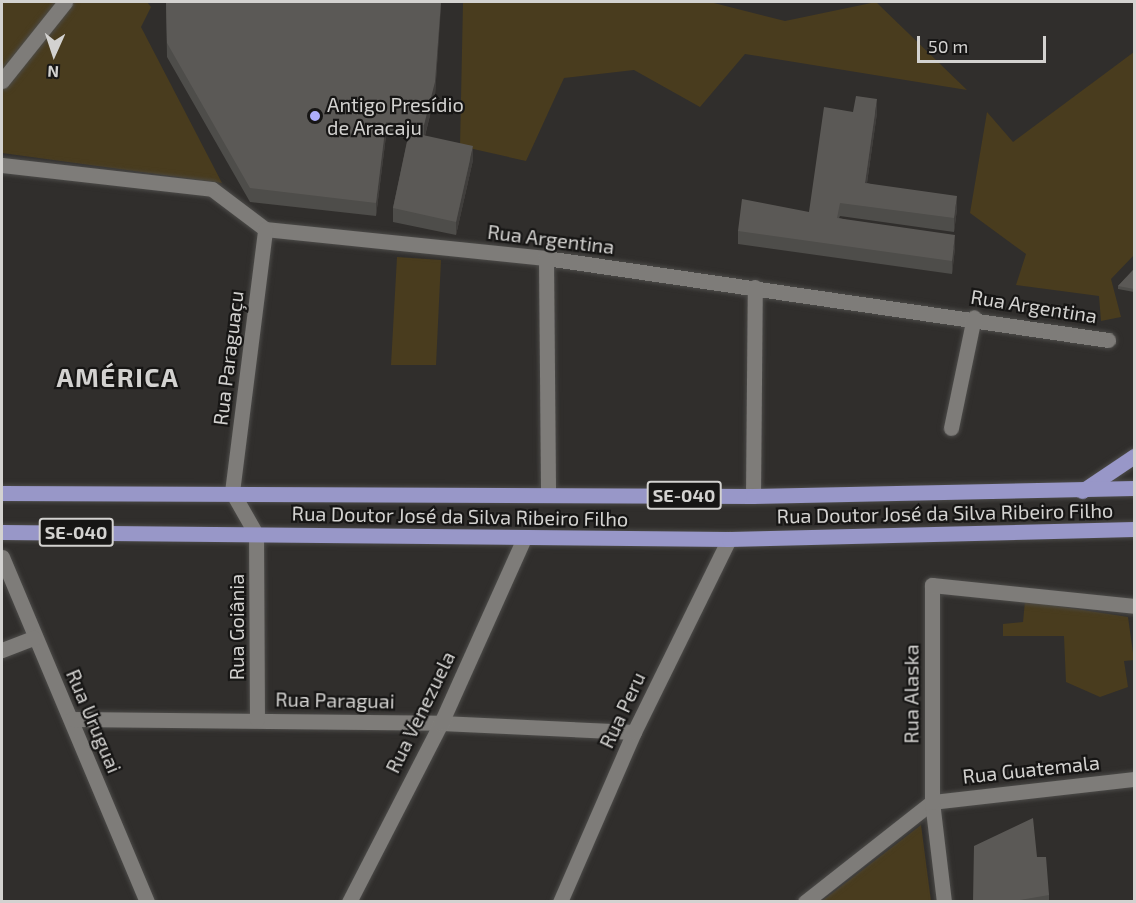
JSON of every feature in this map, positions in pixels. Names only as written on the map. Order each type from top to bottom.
[{"type":"main road","points":[[1082,491],[1134,456]]},
{"type":"main road","name":"Rua Doutor José da Silva Ribeiro Filho","points":[[2,494],[232,492],[753,496],[1082,491],[1134,488]]},
{"type":"main road","name":"Rua Doutor José da Silva Ribeiro Filho","points":[[2,532],[729,539],[1134,529]]},
{"type":"street","points":[[2,81],[65,2]]},
{"type":"street","points":[[2,165],[212,189],[265,230]]},
{"type":"street","name":"Rua Argentina","points":[[265,230],[546,258],[974,317],[1108,340]]},
{"type":"street","name":"Rua Paraguaçu","points":[[232,492],[265,230]]},
{"type":"street","points":[[546,258],[548,493]]},
{"type":"street","points":[[753,496],[755,287]]},
{"type":"street","points":[[951,428],[974,317]]},
{"type":"street","points":[[232,492],[256,534]]},
{"type":"street","name":"Rua Goiânia","points":[[256,534],[257,720]]},
{"type":"street","name":"Rua Venezuela","points":[[349,902],[441,723],[524,538]]},
{"type":"street","name":"Rua Peru","points":[[560,902],[634,732],[729,539]]},
{"type":"street","name":"Rua Uruguai","points":[[2,557],[34,638],[72,719],[147,902]]},
{"type":"street","name":"Rua Alaska","points":[[944,902],[932,802],[932,585],[1134,606]]},
{"type":"street","points":[[2,650],[34,638]]},
{"type":"street","name":"Rua Paraguai","points":[[72,719],[441,723],[634,732]]},
{"type":"street","name":"Rua Guatemala","points":[[932,802],[1134,779]]},
{"type":"street","points":[[804,902],[932,802]]},
{"type":"shaded area","points":[[2,2],[147,2],[151,7],[141,27],[222,183],[2,153]]},
{"type":"shaded area","points":[[463,2],[710,2],[785,21],[876,2],[967,90],[745,54],[700,107],[634,70],[564,78],[526,161],[460,146]]},
{"type":"shaded area","points":[[1134,52],[1134,255],[1111,279],[1121,317],[1101,321],[1099,296],[1016,285],[1026,254],[970,213],[987,112],[1013,142]]},
{"type":"shaded area","points":[[397,257],[441,260],[436,365],[391,365]]},
{"type":"shaded area","points":[[1025,601],[1128,617],[1134,660],[1124,661],[1128,687],[1100,697],[1066,682],[1064,636],[1003,636],[1003,624],[1023,622]]},
{"type":"shaded area","points":[[921,825],[931,901],[822,901]]},
{"type":"building","name":"Antigo Presídio de Aracaju","points":[[166,2],[441,2],[435,82],[424,125],[386,122],[376,203],[250,188],[167,43]]},
{"type":"building","points":[[856,96],[877,99],[865,183],[957,196],[954,218],[840,203],[837,218],[955,235],[952,261],[738,231],[742,199],[809,212],[824,107],[853,112]]},
{"type":"building","points":[[409,132],[473,146],[456,222],[393,208]]},
{"type":"building","points":[[1134,269],[1134,289],[1118,286]]},
{"type":"building","points":[[1033,818],[1037,857],[1046,857],[1049,895],[1008,902],[973,902],[974,846]]},
{"type":"place","name":"Antigo Presídio de Aracaju","points":[[315,116]]},
{"type":"district","name":"AMÉRICA","points":[[118,377]]}]
